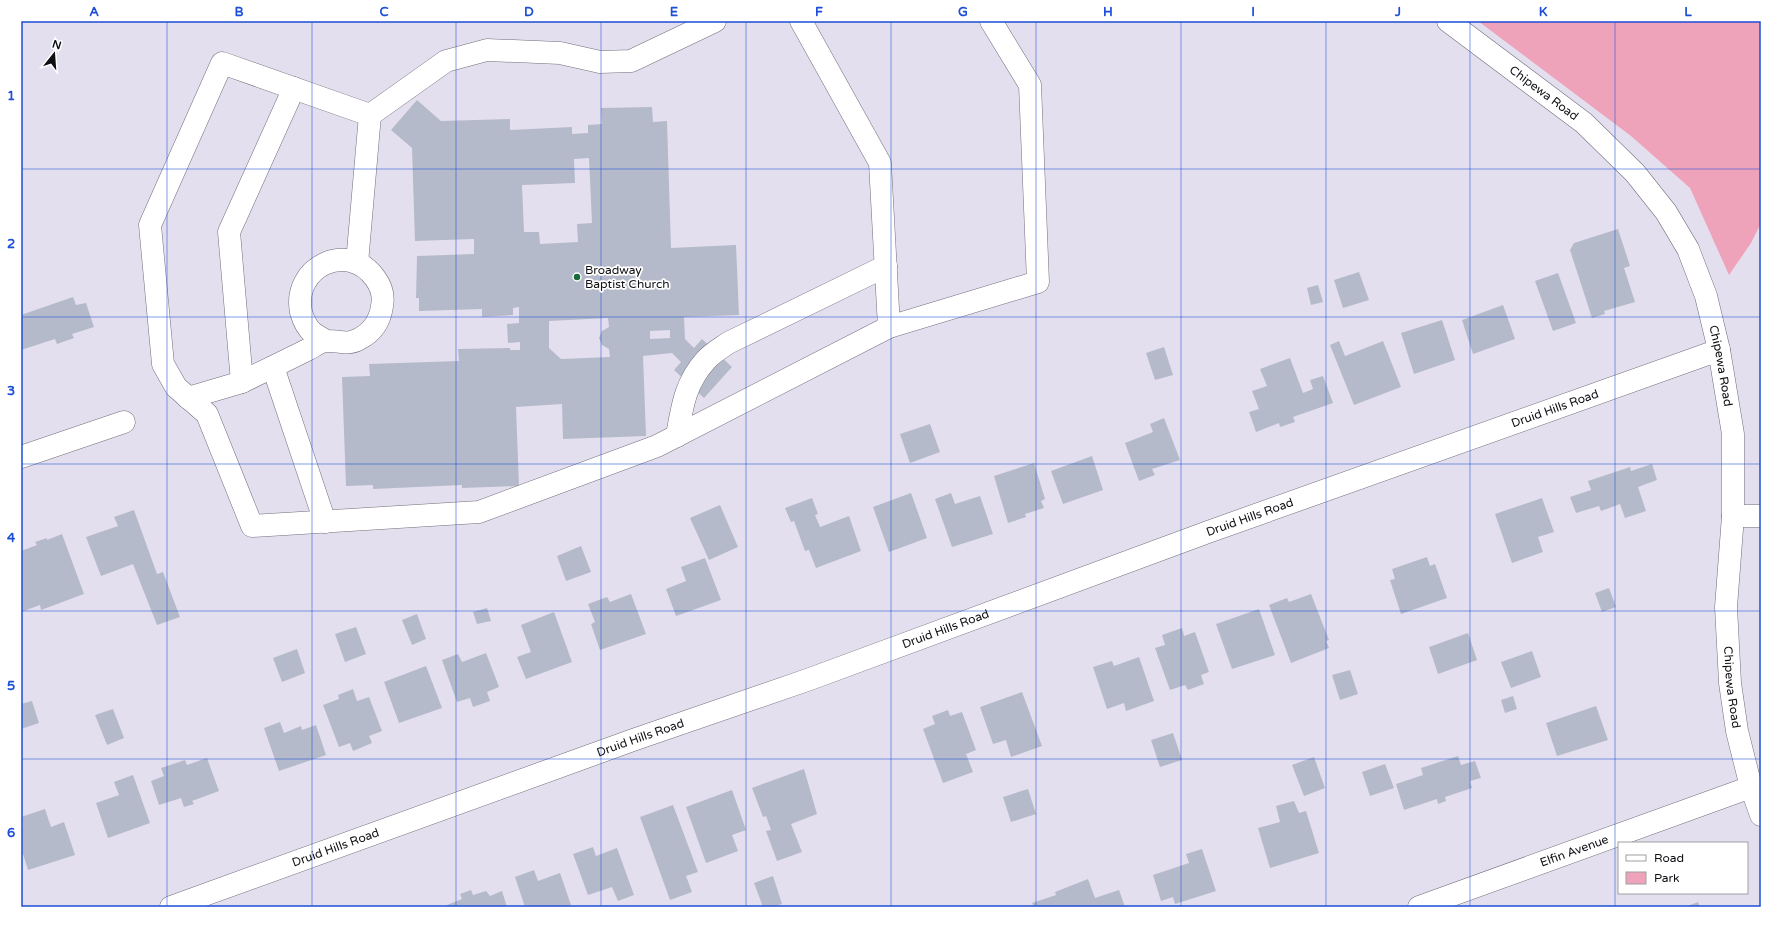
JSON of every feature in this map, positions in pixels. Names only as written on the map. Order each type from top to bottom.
[{"type":"street","points":[[357,263],[370,115],[446,61],[487,50],[560,53],[600,62],[630,61],[715,21]]},
{"type":"street","points":[[801,21],[880,163],[890,327]]},
{"type":"street","points":[[370,115],[222,63],[150,225],[163,364],[176,387],[207,414],[252,526],[479,512],[657,446],[890,327],[1038,282],[1030,85],[991,21]]},
{"type":"street","name":"Chipewa Road","points":[[1448,21],[1584,123],[1635,173],[1666,212],[1688,249],[1706,296],[1719,350],[1733,434],[1733,516],[1726,607],[1730,683],[1737,731],[1751,786],[1761,816]]},
{"type":"street","points":[[242,382],[229,232],[294,88]]},
{"type":"street","points":[[340,260],[357,263],[371,272],[380,285],[383,301],[380,317],[372,331],[358,340],[342,344],[326,341],[312,332],[303,318],[299,302],[302,286],[311,272],[324,263],[340,260]]},
{"type":"street","points":[[677,436],[685,393],[696,372],[706,359],[728,343],[886,266]]},
{"type":"street","points":[[188,398],[242,382],[326,341]]},
{"type":"street","name":"Druid Hills Road","points":[[171,907],[633,740],[810,679],[1208,532],[1719,350]]},
{"type":"street","points":[[273,367],[325,522]]},
{"type":"street","points":[[21,457],[124,422]]},
{"type":"street","points":[[1733,516],[1761,516]]},
{"type":"street","name":"Elfin Avenue","points":[[1419,907],[1751,786]]},
{"type":"green space","points":[[1478,21],[1761,21],[1761,223],[1751,243],[1729,275],[1690,188],[1631,136]]},
{"type":"building","name":"Broadway Baptist Church","points":[[417,100],[441,121],[510,119],[510,130],[572,127],[572,134],[588,133],[588,125],[602,124],[601,108],[652,107],[653,122],[667,121],[671,248],[736,245],[739,315],[684,317],[685,339],[694,348],[702,339],[732,367],[704,398],[674,370],[681,362],[672,353],[643,356],[646,436],[563,439],[562,404],[516,407],[519,486],[462,488],[462,485],[373,489],[373,485],[346,486],[342,377],[370,376],[369,364],[459,361],[458,349],[510,348],[510,350],[520,350],[520,342],[508,343],[507,324],[519,323],[519,307],[513,308],[513,315],[482,317],[482,309],[419,311],[419,298],[416,298],[417,256],[474,254],[474,239],[415,241],[412,148],[391,130]],"holes":[[[589,158],[592,223],[577,224],[578,242],[540,244],[539,232],[524,232],[522,185],[575,183],[574,159]],[[608,318],[609,327],[602,331],[599,338],[602,345],[609,349],[610,357],[561,359],[549,348],[549,321]],[[670,330],[670,338],[650,339],[650,331]]]},
{"type":"building","points":[[1618,229],[1630,266],[1624,268],[1635,302],[1604,311],[1605,314],[1592,318],[1570,250],[1574,243]]},
{"type":"building","points":[[1359,272],[1369,300],[1343,308],[1334,280]]},
{"type":"building","points":[[1558,273],[1576,323],[1553,331],[1535,281]]},
{"type":"building","points":[[1318,285],[1323,302],[1311,305],[1307,288]]},
{"type":"building","points":[[73,297],[76,305],[86,303],[94,327],[72,334],[74,338],[57,344],[55,339],[21,350],[21,315]]},
{"type":"building","points":[[1503,305],[1515,339],[1473,354],[1462,320]]},
{"type":"building","points":[[1442,320],[1455,360],[1414,374],[1401,333]]},
{"type":"building","points":[[1339,341],[1345,356],[1383,341],[1401,387],[1354,405],[1330,345]]},
{"type":"building","points":[[1164,347],[1173,375],[1155,380],[1146,353]]},
{"type":"building","points":[[1290,358],[1303,393],[1313,389],[1310,380],[1323,376],[1333,403],[1293,417],[1295,422],[1280,427],[1279,423],[1256,432],[1249,412],[1259,409],[1252,391],[1267,386],[1260,369]]},
{"type":"building","points":[[1164,418],[1180,460],[1152,469],[1155,475],[1139,481],[1125,443],[1153,432],[1150,424]]},
{"type":"building","points":[[930,424],[940,452],[910,463],[900,434]]},
{"type":"building","points":[[1092,456],[1103,490],[1063,504],[1051,471]]},
{"type":"building","points":[[1034,463],[1045,499],[1041,501],[1044,508],[1025,514],[1026,517],[1008,523],[994,476]]},
{"type":"building","points":[[1652,464],[1657,480],[1638,487],[1646,511],[1625,518],[1620,504],[1601,511],[1599,506],[1576,513],[1570,497],[1591,490],[1588,481],[1630,467],[1631,471]]},
{"type":"building","points":[[911,493],[927,538],[889,552],[873,507]]},
{"type":"building","points":[[951,493],[955,504],[980,496],[993,534],[952,547],[935,499]]},
{"type":"building","points":[[812,498],[818,514],[815,515],[820,527],[849,516],[861,551],[816,568],[809,550],[805,551],[794,521],[791,522],[785,508]]},
{"type":"building","points":[[1542,498],[1554,532],[1538,537],[1543,552],[1512,563],[1495,514]]},
{"type":"building","points":[[720,505],[738,547],[709,560],[690,518]]},
{"type":"building","points":[[134,510],[157,574],[163,572],[180,617],[157,625],[133,564],[101,576],[86,537],[118,526],[114,517]]},
{"type":"building","points":[[62,534],[84,594],[41,610],[40,605],[21,612],[21,551],[37,545],[35,542],[47,538],[47,540]]},
{"type":"building","points":[[581,546],[591,572],[566,581],[557,556]]},
{"type":"building","points":[[1427,557],[1430,566],[1435,564],[1447,598],[1401,614],[1390,580],[1395,579],[1392,569]]},
{"type":"building","points":[[705,558],[721,600],[676,616],[666,589],[686,581],[681,567]]},
{"type":"building","points":[[1609,588],[1616,607],[1602,612],[1595,593]]},
{"type":"building","points":[[631,594],[646,634],[600,650],[591,624],[595,622],[588,604],[607,597],[610,602]]},
{"type":"building","points":[[1311,594],[1329,640],[1326,641],[1329,648],[1291,663],[1269,605],[1287,598],[1289,602]]},
{"type":"building","points":[[487,608],[491,621],[477,624],[473,612]]},
{"type":"building","points":[[1259,609],[1275,655],[1232,669],[1216,624]]},
{"type":"building","points":[[554,612],[572,662],[526,679],[517,657],[531,652],[521,625]]},
{"type":"building","points":[[417,614],[426,639],[412,645],[402,620]]},
{"type":"building","points":[[356,627],[366,654],[345,662],[335,634]]},
{"type":"building","points":[[1182,628],[1184,636],[1195,632],[1209,672],[1201,675],[1204,684],[1188,690],[1185,685],[1170,690],[1155,648],[1165,645],[1162,635]]},
{"type":"building","points":[[1468,633],[1477,660],[1438,674],[1429,647]]},
{"type":"building","points":[[297,649],[305,673],[282,682],[273,658]]},
{"type":"building","points":[[1532,651],[1541,677],[1511,688],[1501,662]]},
{"type":"building","points":[[486,653],[499,687],[487,692],[490,701],[473,707],[470,698],[457,702],[442,660],[458,654],[462,662]]},
{"type":"building","points":[[1139,657],[1154,701],[1126,711],[1124,703],[1107,709],[1093,667],[1112,661],[1114,666]]},
{"type":"building","points":[[426,666],[442,708],[399,723],[384,682]]},
{"type":"building","points":[[1350,670],[1358,694],[1340,700],[1332,675]]},
{"type":"building","points":[[353,689],[357,701],[369,697],[382,731],[369,736],[372,743],[353,751],[350,743],[339,747],[323,705],[339,699],[338,695]]},
{"type":"building","points":[[1022,692],[1042,746],[1011,757],[1006,740],[993,744],[980,707]]},
{"type":"building","points":[[1513,696],[1517,709],[1505,713],[1501,700]]},
{"type":"building","points":[[32,701],[39,723],[21,729],[21,704]]},
{"type":"building","points":[[1596,706],[1608,740],[1557,756],[1546,723]]},
{"type":"building","points":[[113,709],[124,738],[107,745],[95,715]]},
{"type":"building","points":[[948,710],[950,716],[962,712],[976,750],[966,754],[973,772],[943,783],[923,729],[935,724],[932,716]]},
{"type":"building","points":[[280,722],[284,733],[301,726],[302,730],[316,725],[326,755],[279,771],[264,728]]},
{"type":"building","points":[[1173,733],[1182,760],[1160,767],[1151,740]]},
{"type":"building","points":[[1458,756],[1461,765],[1475,761],[1481,778],[1470,781],[1472,788],[1445,797],[1446,801],[1438,804],[1437,799],[1404,810],[1396,784],[1423,775],[1421,768]]},
{"type":"building","points":[[1314,757],[1325,788],[1304,796],[1292,765]]},
{"type":"building","points":[[207,758],[219,791],[192,801],[194,804],[184,807],[181,798],[159,805],[151,781],[164,776],[161,768],[185,760],[187,765]]},
{"type":"building","points":[[1385,764],[1394,788],[1370,796],[1362,772]]},
{"type":"building","points":[[804,769],[817,814],[791,824],[802,852],[777,861],[766,831],[771,830],[766,816],[763,817],[752,788]]},
{"type":"building","points":[[133,775],[150,823],[108,838],[96,803],[119,795],[114,782]]},
{"type":"building","points":[[1028,789],[1036,814],[1011,822],[1003,797]]},
{"type":"building","points":[[732,790],[746,830],[732,835],[738,851],[706,863],[686,807]]},
{"type":"building","points":[[1294,801],[1299,813],[1306,811],[1319,853],[1270,868],[1258,828],[1280,822],[1276,806]]},
{"type":"building","points":[[673,805],[698,872],[686,876],[692,892],[670,900],[640,817]]},
{"type":"building","points":[[45,809],[51,827],[64,822],[75,855],[28,870],[23,854],[21,854],[21,828],[23,827],[21,817]]},
{"type":"building","points":[[593,847],[596,856],[617,848],[634,895],[618,901],[612,887],[588,895],[573,854]]},
{"type":"building","points":[[1202,849],[1216,891],[1175,904],[1173,897],[1161,901],[1153,875],[1189,863],[1186,854]]},
{"type":"building","points":[[534,870],[538,881],[560,873],[571,905],[566,907],[525,907],[515,877]]},
{"type":"building","points":[[773,876],[782,904],[773,907],[763,907],[754,883]]},
{"type":"building","points":[[1088,879],[1095,898],[1119,890],[1125,907],[1034,907],[1032,903],[1056,895],[1055,892]]},
{"type":"building","points":[[471,890],[473,895],[486,891],[490,896],[502,891],[507,907],[447,907],[447,905],[462,899],[460,894]]},
{"type":"building","points":[[1698,902],[1700,907],[1685,907]]},
{"type":"place","name":"Broadway Baptist Church","points":[[577,277]]}]
